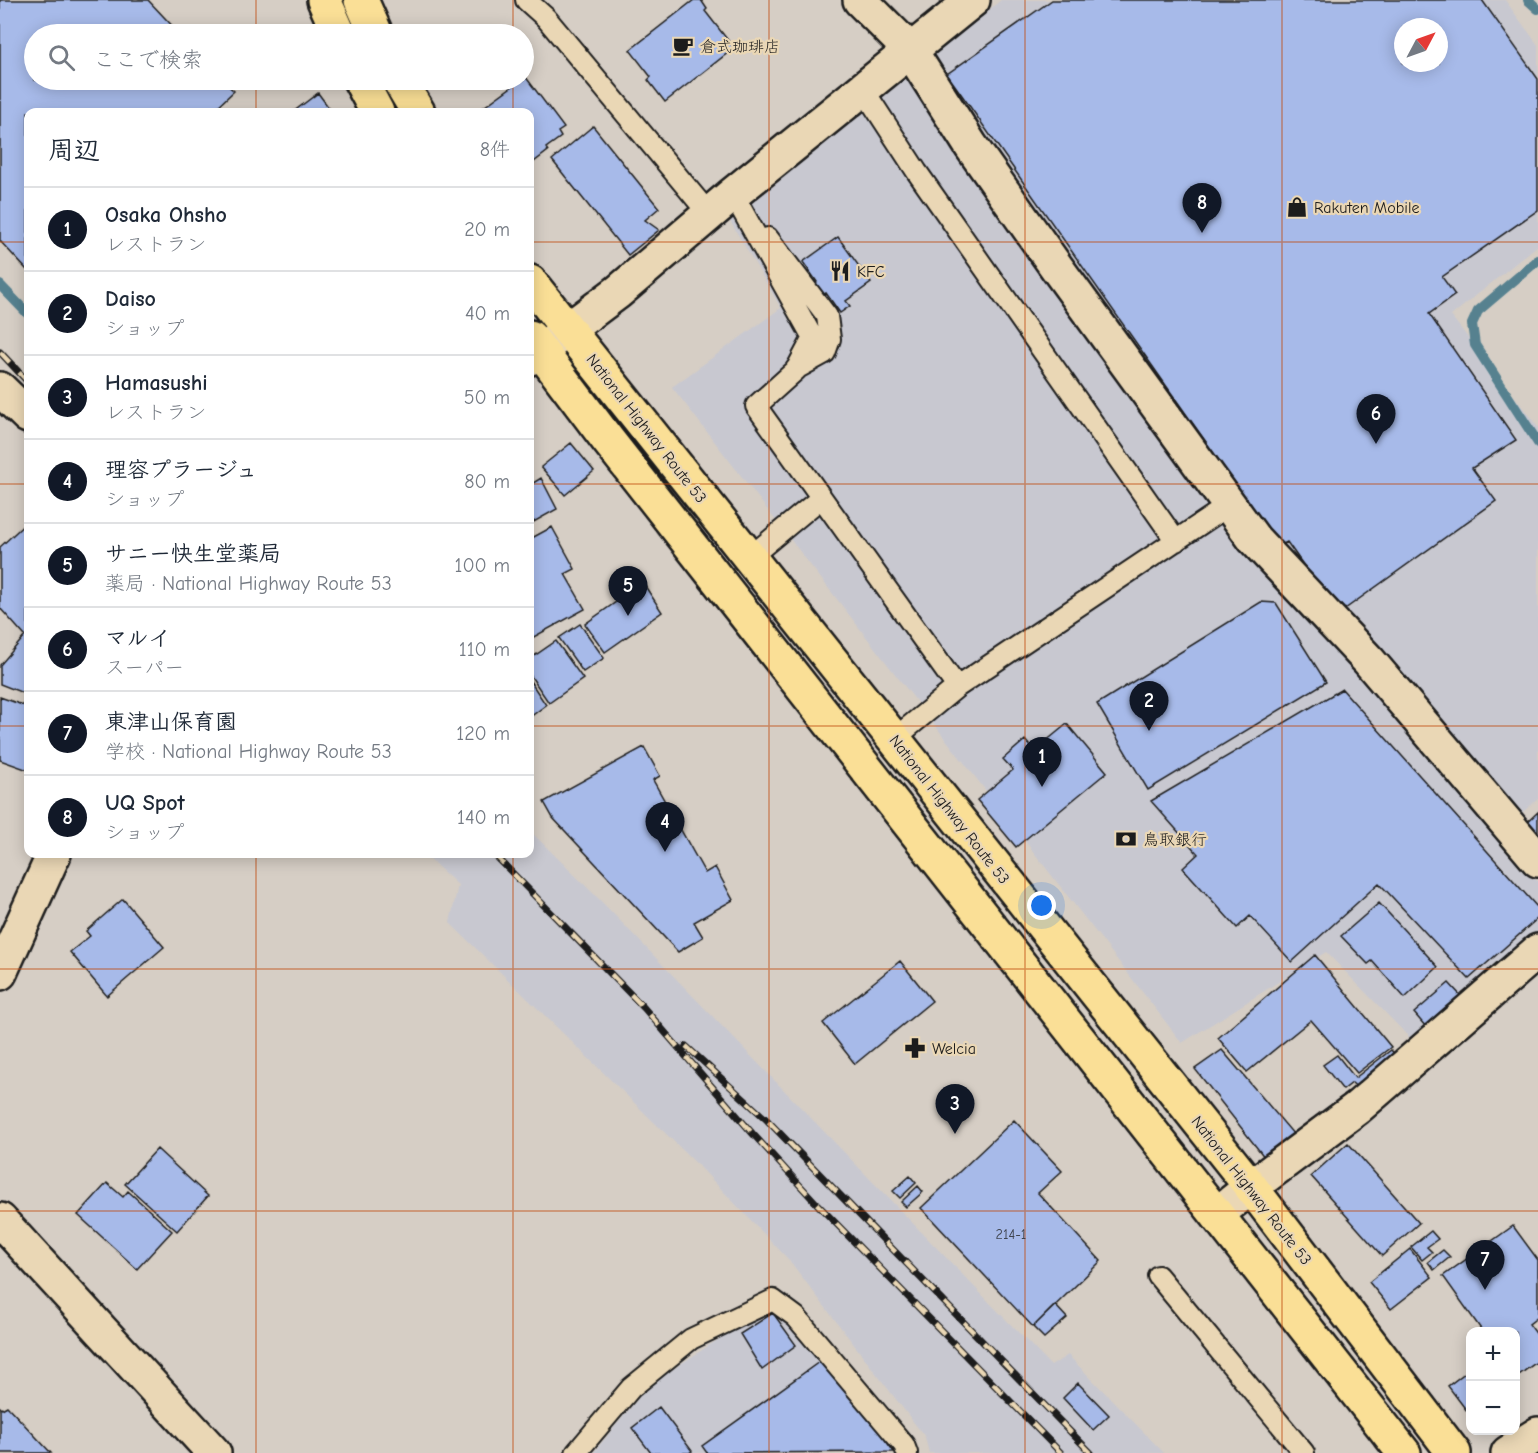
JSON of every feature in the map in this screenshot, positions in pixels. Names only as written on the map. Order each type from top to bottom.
[{"type":"highway","points":[[324,0],[335,24]]},
{"type":"highway","points":[[361,0],[372,24]]},
{"type":"highway","points":[[365,90],[375,108]]},
{"type":"highway","points":[[405,90],[416,108]]},
{"type":"highway","name":"National Highway Route 53","points":[[534,287],[1251,1187],[1454,1453]]},
{"type":"highway","points":[[534,350],[721,582],[1404,1453]]},
{"type":"street","points":[[860,0],[910,50],[984,165],[1254,539],[1369,661],[1538,860]]},
{"type":"street","points":[[534,348],[569,330],[618,292],[721,204],[973,0]]},
{"type":"street","points":[[0,389],[24,412]]},
{"type":"street","points":[[721,582],[750,557]]},
{"type":"street","points":[[0,974],[52,858]]},
{"type":"street","points":[[1217,1214],[1357,1108],[1538,951]]},
{"type":"street","points":[[0,1220],[214,1453]]},
{"type":"street","points":[[1508,1453],[1538,1434]]},
{"type":"lane","points":[[526,0],[546,18],[721,204],[813,338],[796,370],[756,406],[957,687]]},
{"type":"lane","points":[[863,89],[917,172],[1176,541]]},
{"type":"lane","points":[[750,557],[821,498]]},
{"type":"lane","points":[[894,739],[957,687],[1229,506]]},
{"type":"lane","points":[[1158,1276],[1304,1453]]},
{"type":"lane","points":[[576,1453],[631,1388],[692,1339],[774,1300],[796,1317],[904,1445],[907,1453]]},
{"type":"shaded area","points":[[1001,0],[1505,0],[1538,45],[1538,245],[1451,316],[1538,427],[1538,799],[1497,834],[1538,882],[1538,936],[1415,1043],[1326,952],[1182,1043],[672,387],[781,308],[730,221]]},
{"type":"shaded area","points":[[534,835],[598,898],[1051,1366],[1068,1355],[1164,1453],[929,1453],[925,1437],[789,1260],[700,1167],[450,923],[458,885],[428,858],[534,858]]},
{"type":"shaded area","points":[[792,1307],[886,1432],[895,1453],[593,1453],[650,1384],[765,1309]]},
{"type":"building","points":[[0,0],[148,0],[171,24],[24,24],[24,90],[234,91],[216,108],[24,108],[24,267],[0,241]]},
{"type":"building","points":[[694,0],[701,0],[707,9],[705,11],[734,48],[665,102],[648,80],[651,77],[630,50]]},
{"type":"building","points":[[1052,0],[1482,0],[1538,79],[1538,210],[1442,277],[1455,295],[1429,314],[1516,440],[1472,468],[1496,501],[1338,614],[1287,542],[1279,546],[947,74]]},
{"type":"building","points":[[534,88],[564,128],[558,132],[561,137],[546,148],[548,151],[534,162],[534,108],[482,108],[507,90],[534,90]]},
{"type":"building","points":[[318,93],[329,108],[298,108]]},
{"type":"building","points":[[593,126],[659,208],[645,220],[659,230],[628,255],[552,160]]},
{"type":"building","points":[[838,237],[871,283],[846,301],[850,306],[840,313],[826,293],[823,296],[815,284],[817,282],[803,262]]},
{"type":"building","points":[[571,443],[594,471],[565,495],[541,467]]},
{"type":"building","points":[[541,478],[557,509],[534,522],[534,482]]},
{"type":"building","points":[[24,525],[24,635],[0,608],[0,547]]},
{"type":"building","points":[[552,527],[575,569],[565,574],[585,609],[534,637],[534,537]]},
{"type":"building","points":[[643,583],[662,612],[605,652],[585,624]]},
{"type":"building","points":[[1261,602],[1276,603],[1326,682],[1148,790],[1097,704]]},
{"type":"building","points":[[580,624],[604,658],[583,672],[559,638]]},
{"type":"building","points":[[24,637],[24,693],[0,684],[0,665]]},
{"type":"building","points":[[556,641],[583,679],[549,703],[534,681],[534,656]]},
{"type":"building","points":[[534,687],[546,705],[534,714]]},
{"type":"building","points":[[1342,689],[1538,908],[1538,918],[1469,979],[1379,883],[1292,962],[1250,916],[1237,928],[1183,868],[1198,854],[1151,801]]},
{"type":"building","points":[[0,697],[24,706],[24,769],[0,760]]},
{"type":"building","points":[[1067,724],[1107,772],[1016,847],[977,800],[1013,770],[1003,759],[1025,740],[1034,751]]},
{"type":"building","points":[[644,747],[660,776],[653,780],[705,873],[715,867],[733,900],[694,922],[703,937],[678,952],[553,818],[544,802]]},
{"type":"building","points":[[1538,812],[1538,846],[1522,827]]},
{"type":"building","points":[[123,899],[164,947],[107,996],[70,952],[90,936],[86,931]]},
{"type":"building","points":[[1379,903],[1438,967],[1405,998],[1372,961],[1368,964],[1341,936]]},
{"type":"building","points":[[1315,955],[1391,1047],[1357,1073],[1311,1020],[1247,1072],[1218,1038]]},
{"type":"building","points":[[900,961],[932,1001],[855,1064],[823,1023]]},
{"type":"building","points":[[1449,983],[1462,997],[1426,1027],[1414,1013]]},
{"type":"building","points":[[1222,1050],[1295,1136],[1265,1158],[1195,1069]]},
{"type":"building","points":[[1391,1050],[1399,1059],[1360,1090],[1352,1083],[1343,1090],[1323,1065],[1337,1055],[1355,1078]]},
{"type":"building","points":[[1014,1120],[1062,1171],[1038,1193],[1101,1261],[1033,1327],[921,1208]]},
{"type":"building","points":[[1348,1143],[1419,1223],[1382,1256],[1311,1176]]},
{"type":"building","points":[[157,1149],[208,1196],[177,1231],[125,1184]]},
{"type":"building","points":[[910,1176],[916,1183],[900,1198],[893,1191]]},
{"type":"building","points":[[107,1183],[123,1197],[128,1191],[172,1231],[137,1269],[78,1215]]},
{"type":"building","points":[[918,1186],[923,1192],[906,1207],[901,1202]]},
{"type":"building","points":[[1513,1226],[1538,1260],[1538,1317],[1529,1324],[1538,1336],[1538,1361],[1520,1374],[1520,1327],[1479,1327],[1443,1276]]},
{"type":"building","points":[[1431,1231],[1438,1239],[1427,1247],[1432,1252],[1422,1260],[1411,1247]]},
{"type":"building","points":[[1410,1249],[1432,1277],[1391,1309],[1369,1282]]},
{"type":"building","points":[[1443,1250],[1450,1257],[1434,1270],[1428,1262]]},
{"type":"building","points":[[1055,1305],[1067,1318],[1044,1338],[1033,1327]]},
{"type":"building","points":[[773,1313],[796,1345],[762,1370],[740,1334]]},
{"type":"building","points":[[826,1357],[894,1452],[707,1453],[702,1446]]},
{"type":"building","points":[[1466,1372],[1466,1410],[1448,1386]]},
{"type":"building","points":[[1078,1383],[1109,1415],[1093,1430],[1063,1398]]},
{"type":"building","points":[[7,1406],[51,1453],[0,1453],[0,1407],[2,1409]]},
{"type":"building","points":[[659,1407],[692,1451],[689,1453],[651,1453],[632,1428]]},
{"type":"waterway","points":[[1528,0],[1538,9]]},
{"type":"waterway","points":[[1538,260],[1478,311],[1472,324],[1475,345],[1538,443]]},
{"type":"waterway","points":[[0,285],[24,310]]},
{"type":"railway","points":[[0,352],[24,378]]},
{"type":"railway","points":[[498,858],[644,1008],[818,1205],[1061,1453]]},
{"type":"railway","points":[[686,1046],[767,1120],[1091,1453]]},
{"type":"place","name":"倉式珈琲店","points":[[683,46]]},
{"type":"place","name":"Rakuten Mobile","points":[[1297,207]]},
{"type":"place","name":"UQ Spot","points":[[1202,233]]},
{"type":"place","name":"KFC","points":[[840,271]]},
{"type":"place","name":"マルイ","points":[[1376,444]]},
{"type":"place","name":"サニー快生堂薬局","points":[[628,616]]},
{"type":"place","name":"Daiso","points":[[1149,731]]},
{"type":"place","name":"Osaka Ohsho","points":[[1042,787]]},
{"type":"place","name":"鳥取銀行","points":[[1126,839]]},
{"type":"place","name":"理容プラージュ","points":[[665,852]]},
{"type":"place","name":"Welcia","points":[[915,1048]]},
{"type":"place","name":"Hamasushi","points":[[955,1134]]},
{"type":"place","name":"東津山保育園","points":[[1485,1290]]}]
